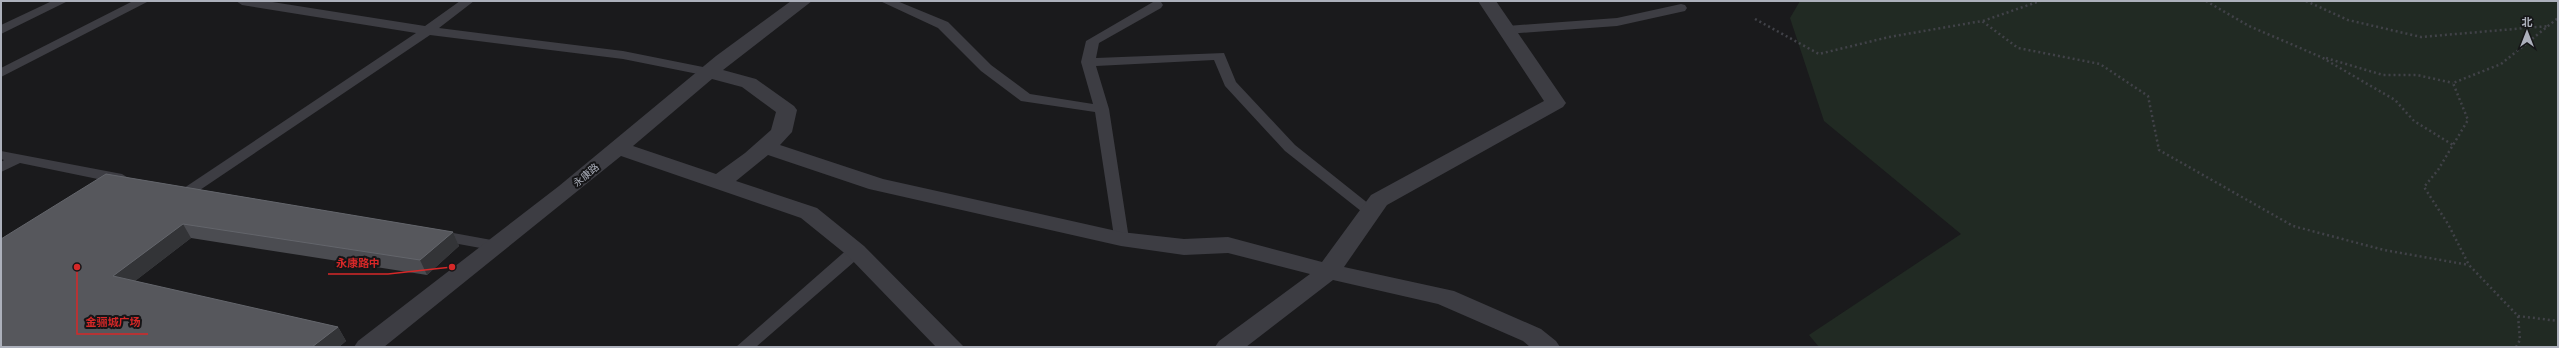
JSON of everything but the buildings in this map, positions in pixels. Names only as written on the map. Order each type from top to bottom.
[{"type":"street","name":"永康路","points":[[367,347],[497,246],[618,148],[708,72],[803,1]]},
{"type":"street","points":[[1228,347],[1313,285],[1328,271],[1379,200],[1556,103],[1487,1]]},
{"type":"street","points":[[708,72],[749,83],[787,110],[781,132],[765,147],[719,182]]},
{"type":"street","points":[[765,147],[877,184],[1121,238],[1184,247],[1228,245],[1328,271],[1445,297],[1532,335],[1546,347]]},
{"type":"street","points":[[618,148],[809,213],[856,250],[950,347]]},
{"type":"lane","points":[[1,30],[62,1]]},
{"type":"lane","points":[[1,73],[142,1]]},
{"type":"lane","points":[[242,1],[429,31],[624,54],[708,72]]},
{"type":"lane","points":[[189,191],[429,31],[468,1]]},
{"type":"lane","points":[[886,1],[944,26],[986,68],[1026,98],[1102,109]]},
{"type":"lane","points":[[1121,238],[1102,109],[1088,62],[1093,41],[1157,5]]},
{"type":"lane","points":[[1507,30],[1657,16],[1681,8]]},
{"type":"lane","points":[[1088,62],[1219,56],[1230,83],[1290,148],[1371,212]]},
{"type":"lane","points":[[1,154],[136,182]]},
{"type":"lane","points":[[1,168],[18,158]]},
{"type":"lane","points":[[174,188],[212,195]]},
{"type":"lane","points":[[420,232],[497,246]]},
{"type":"lane","points":[[745,347],[856,250]]},
{"type":"path","points":[[1755,19],[1819,54],[1889,37],[1982,21],[2040,1]]},
{"type":"path","points":[[2206,1],[2249,26],[2321,57],[2395,100],[2414,121],[2453,145]]},
{"type":"path","points":[[2306,1],[2348,20],[2421,37],[2523,30],[2549,26]]},
{"type":"path","points":[[2321,57],[2383,75],[2417,75],[2453,83],[2501,64],[2558,18]]},
{"type":"path","points":[[1982,21],[2018,48],[2100,64],[2148,96],[2159,150],[2293,226],[2384,250],[2469,265]]},
{"type":"path","points":[[2453,83],[2468,120],[2424,187],[2448,224],[2469,265],[2518,316],[2558,321]]},
{"type":"path","points":[[2516,347],[2520,340],[2518,316]]},
{"type":"shaded area","points":[[1800,1],[2558,1],[2558,347],[1819,347],[1809,335],[1961,234],[1824,121],[1790,18]]},
{"type":"place","name":"金骊城广场","points":[[77,267]]},
{"type":"place","name":"永康路中","points":[[452,267]]}]
